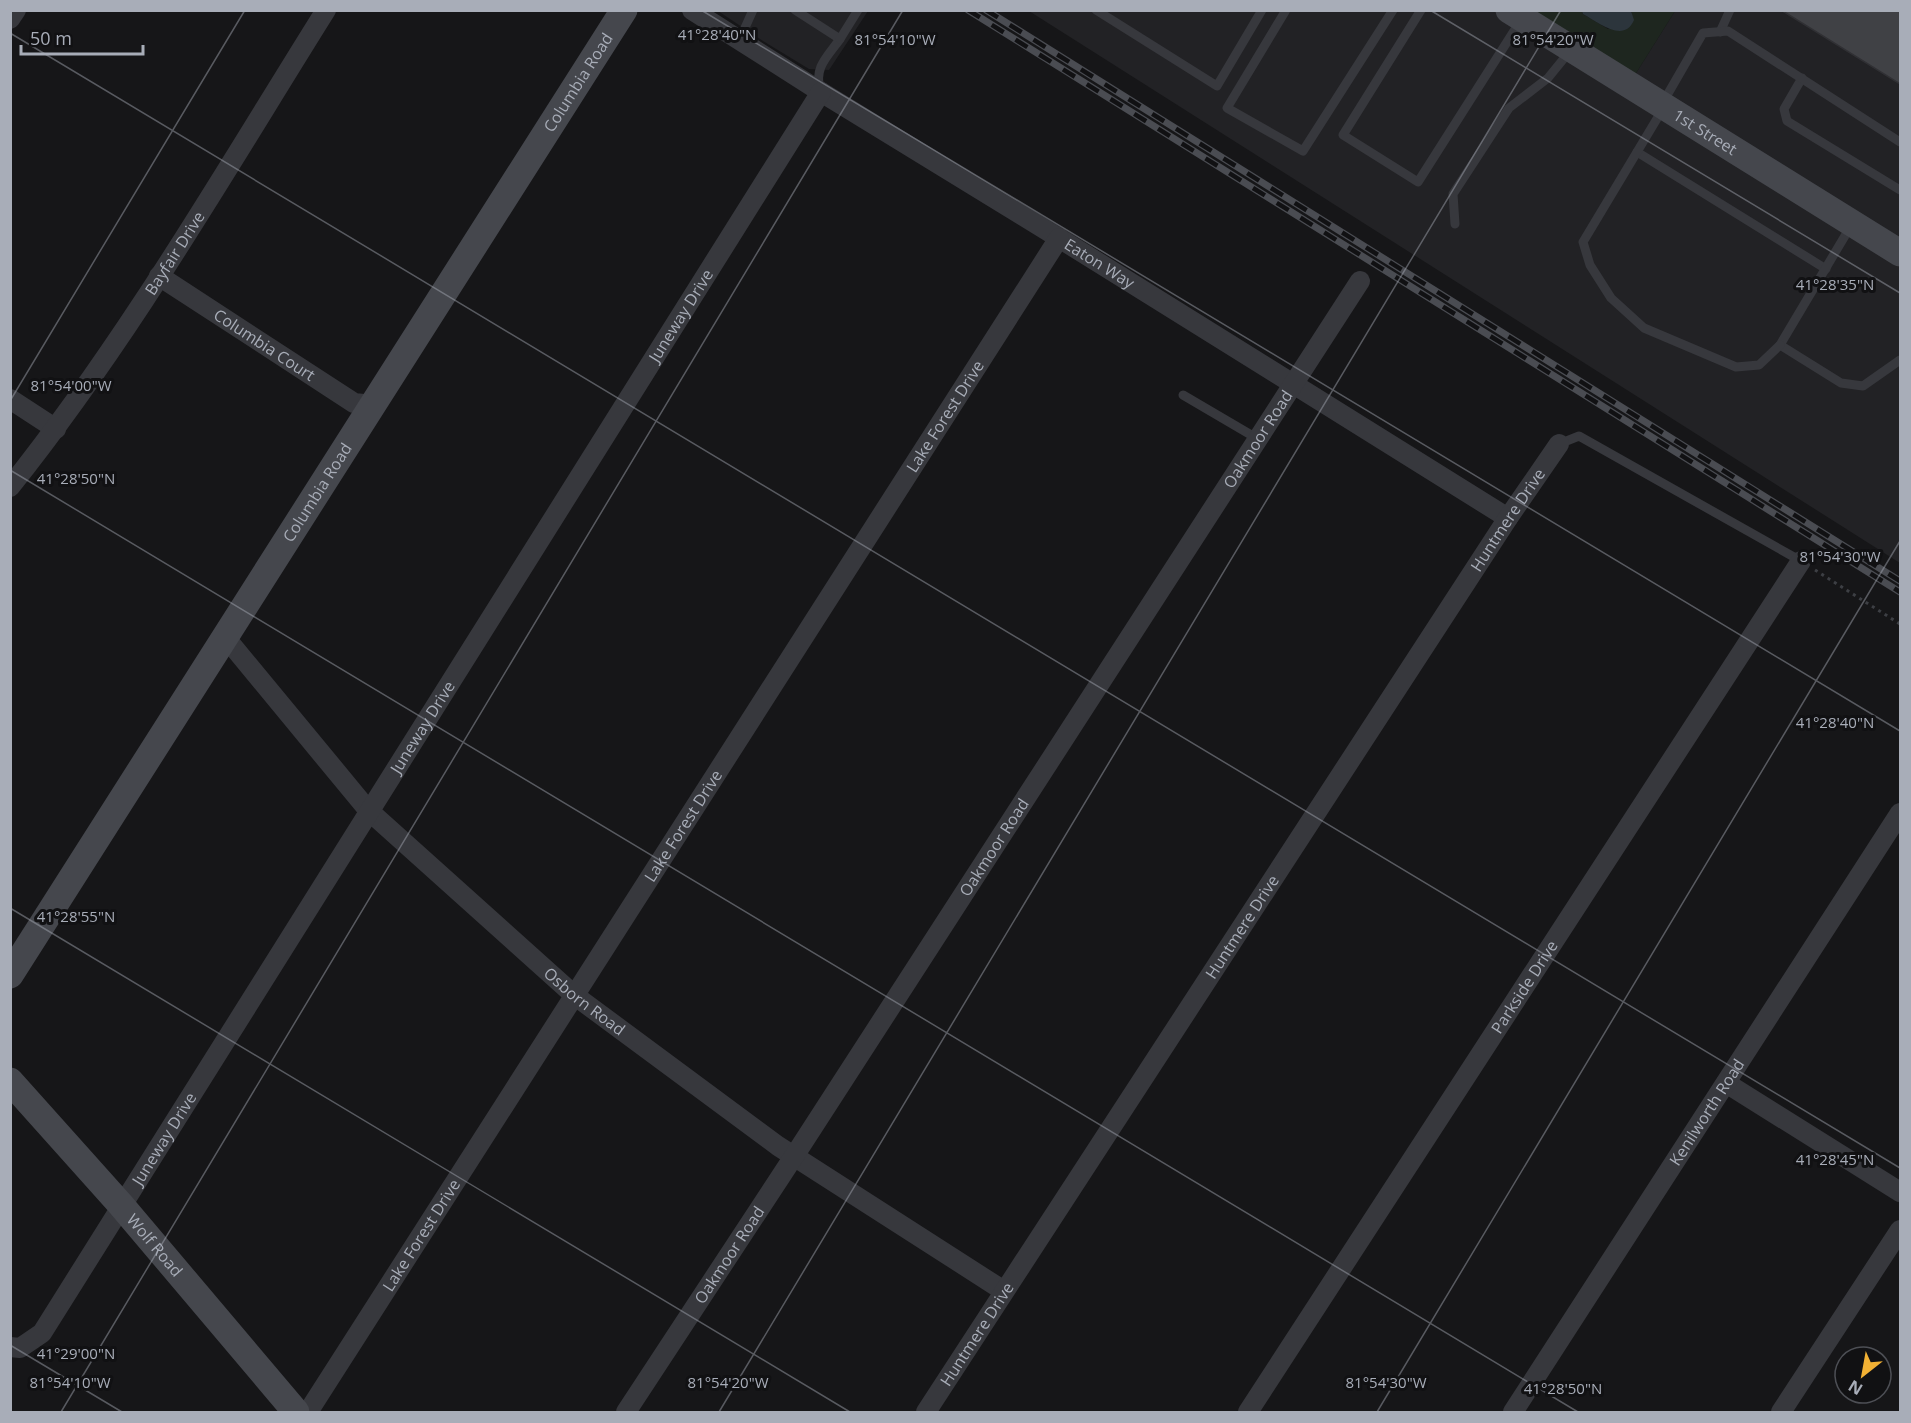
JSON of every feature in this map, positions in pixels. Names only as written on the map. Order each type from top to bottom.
[{"type":"main road","name":"Columbia Road","points":[[10,975],[226,639],[624,10]]},
{"type":"main road","name":"1st Street","points":[[1516,14],[1900,253]]},
{"type":"main road","name":"Wolf Road","points":[[10,1081],[122,1205],[296,1413]]},
{"type":"street","points":[[10,19],[16,10]]},
{"type":"street","name":"Bayfair Drive","points":[[10,487],[56,429],[159,276],[326,10]]},
{"type":"street","name":"Eaton Way","points":[[692,10],[1508,518]]},
{"type":"street","name":"Juneway Drive","points":[[10,1347],[20,1348],[42,1333],[368,810],[821,92]]},
{"type":"street","name":"Lake Forest Drive","points":[[308,1413],[1059,238]]},
{"type":"street","name":"Columbia Court","points":[[159,276],[354,403],[373,405]]},
{"type":"street","name":"Oakmoor Road","points":[[626,1413],[1360,281]]},
{"type":"street","points":[[10,399],[56,429]]},
{"type":"street","name":"Huntmere Drive","points":[[926,1413],[1508,518],[1559,444]]},
{"type":"street","name":"Parkside Drive","points":[[1248,1413],[1801,561]]},
{"type":"street","name":"Osborn Road","points":[[226,639],[368,810],[574,995],[794,1156],[1004,1291]]},
{"type":"street","name":"Kenilworth Road","points":[[1514,1413],[1900,813]]},
{"type":"street","points":[[1726,1083],[1900,1192]]},
{"type":"street","points":[[1781,1413],[1900,1230]]},
{"type":"lane","points":[[739,41],[753,10]]},
{"type":"lane","points":[[795,10],[840,39]]},
{"type":"lane","points":[[821,92],[817,78],[819,68],[858,10]]},
{"type":"lane","points":[[1096,10],[1217,86],[1262,10]]},
{"type":"lane","points":[[1286,10],[1227,108],[1303,151],[1394,10]]},
{"type":"lane","points":[[1420,10],[1343,135],[1418,182],[1516,14]]},
{"type":"lane","points":[[1720,32],[1730,10]]},
{"type":"lane","points":[[1853,223],[1780,345],[1759,365],[1736,368],[1644,328],[1611,297],[1590,266],[1583,242],[1658,117],[1662,104],[1703,33],[1728,31],[1900,142]]},
{"type":"lane","points":[[1455,224],[1453,194],[1509,108],[1548,78],[1572,49]]},
{"type":"lane","points":[[1802,78],[1784,108],[1787,120],[1900,190]]},
{"type":"lane","points":[[1637,152],[1826,269]]},
{"type":"lane","points":[[1780,345],[1842,383],[1863,386],[1900,360]]},
{"type":"lane","points":[[1183,395],[1258,440]]},
{"type":"lane","points":[[1559,444],[1579,435],[1801,561]]},
{"type":"path","points":[[1801,561],[1900,624]]},
{"type":"shaded area","points":[[718,11],[868,11],[829,70],[809,69]]},
{"type":"shaded area","points":[[1029,11],[1523,11],[1633,78],[1675,11],[1900,11],[1900,563]]},
{"type":"shaded area","points":[[1523,11],[1582,11],[1583,14],[1608,29],[1632,13],[1631,11],[1675,11],[1633,78]]},
{"type":"shaded area","points":[[1582,11],[1631,11],[1634,20],[1630,27],[1617,31],[1603,26],[1583,14]]},
{"type":"building","points":[[1781,10],[1900,10],[1900,84]]},
{"type":"railway","points":[[968,10],[1900,592]]},
{"type":"railway","points":[[986,10],[1900,581]]}]
